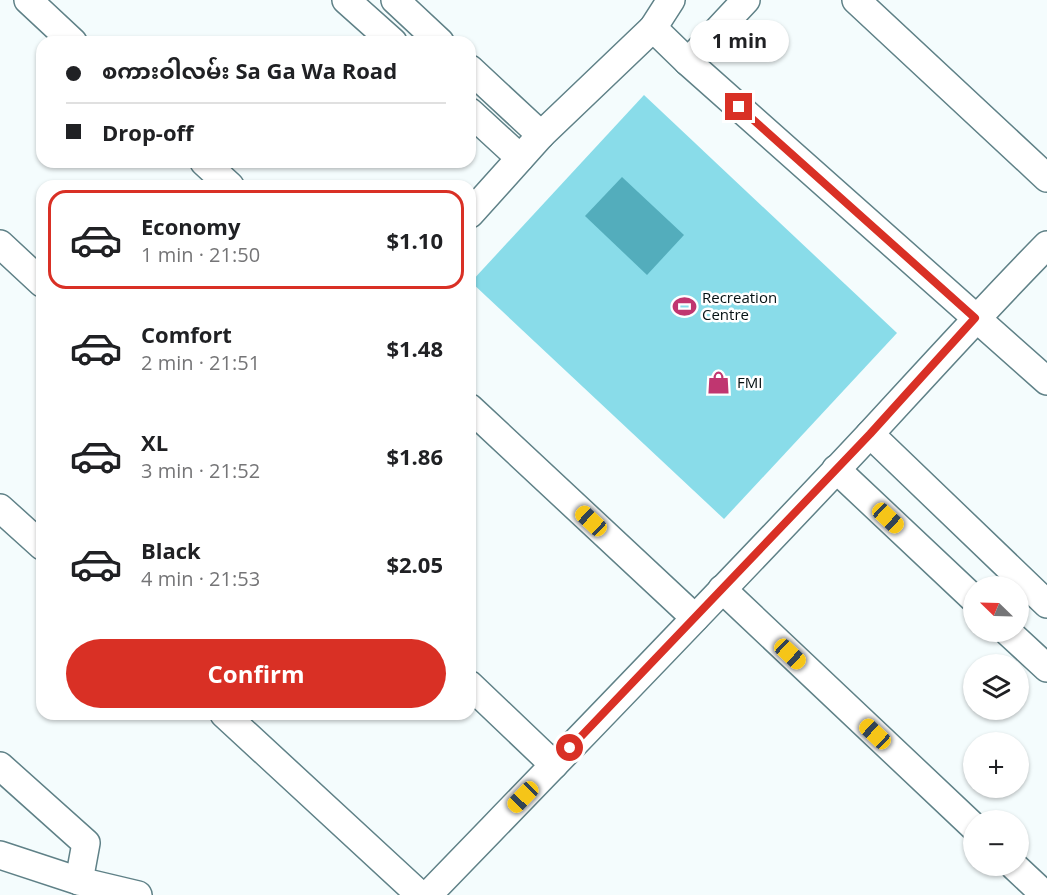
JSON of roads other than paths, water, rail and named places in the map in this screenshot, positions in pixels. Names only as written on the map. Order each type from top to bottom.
[{"type":"street","points":[[28,0],[67,36]]},
{"type":"street","points":[[346,0],[386,36]]},
{"type":"street","points":[[395,0],[434,36]]},
{"type":"street","points":[[476,207],[541,135],[653,28],[671,0]]},
{"type":"street","points":[[688,62],[746,0]]},
{"type":"street","points":[[856,0],[1047,178]]},
{"type":"street","points":[[653,28],[688,62],[1047,381]]},
{"type":"street","points":[[476,75],[541,135]]},
{"type":"street","points":[[476,118],[520,158]]},
{"type":"street","points":[[210,168],[224,180]]},
{"type":"street","points":[[0,244],[36,278]]},
{"type":"street","points":[[428,895],[695,618],[870,434],[975,318],[1047,245]]},
{"type":"street","points":[[476,414],[695,618]]},
{"type":"street","points":[[870,434],[1047,604]]},
{"type":"street","points":[[836,469],[963,589]]},
{"type":"street","points":[[0,508],[36,541]]},
{"type":"street","points":[[722,589],[963,817]]},
{"type":"street","points":[[1019,642],[1047,668]]},
{"type":"street","points":[[476,691],[554,765]]},
{"type":"street","points":[[230,720],[420,895]]},
{"type":"street","points":[[0,766],[86,843],[79,881]]},
{"type":"street","points":[[0,855],[79,881],[138,895]]},
{"type":"street","points":[[1025,876],[1045,895]]},
{"type":"place","name":"Recreation Centre","points":[[684,307]]},
{"type":"place","name":"FMI","points":[[719,383]]}]
